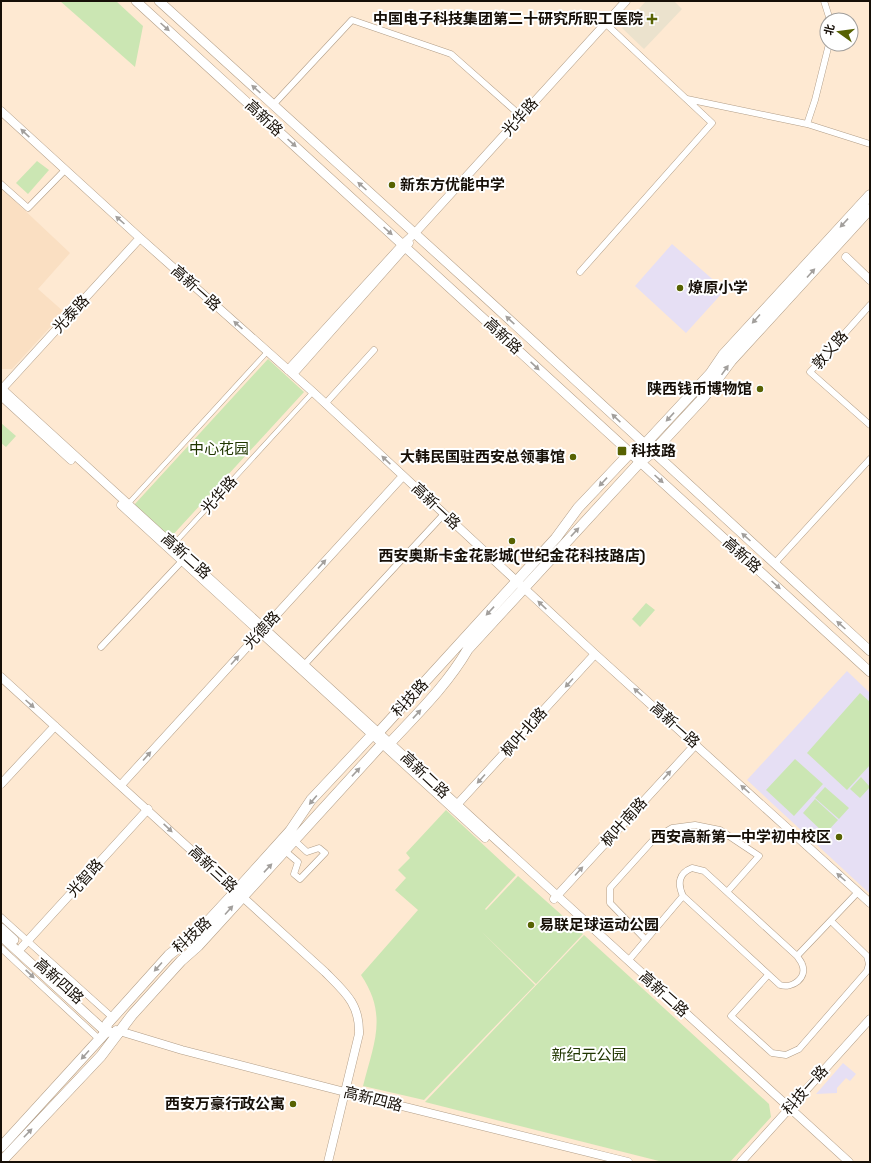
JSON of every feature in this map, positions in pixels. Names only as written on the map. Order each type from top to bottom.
[{"type":"main road","name":"高新路","points":[[136,1],[870,672]]},
{"type":"main road","name":"高新路","points":[[159,1],[415,233],[870,651]]},
{"type":"main road","name":"科技路","points":[[1,1147],[169,955],[200,931],[284,850],[453,674],[468,650],[521,585],[578,508],[630,453],[645,444],[710,374],[723,355],[870,194]]},
{"type":"main road","name":"科技路","points":[[1,1162],[102,1056],[132,1015],[176,966],[198,946],[290,831],[312,800],[640,462],[653,452],[713,387],[731,361],[870,209]]},
{"type":"main road","name":"高新四路","points":[[1,928],[25,944],[106,1028]]},
{"type":"main road","name":"高新四路","points":[[1,936],[106,1028],[119,1033]]},
{"type":"street","name":"光华路","points":[[290,372],[626,1]]},
{"type":"street","points":[[824,1],[827,12]]},
{"type":"street","points":[[273,105],[352,20],[451,54],[521,116]]},
{"type":"street","points":[[580,272],[712,123],[605,23]]},
{"type":"street","points":[[807,124],[815,100],[827,52]]},
{"type":"street","points":[[686,99],[807,124],[870,144]]},
{"type":"street","name":"高新一路","points":[[1,111],[140,238],[313,392],[595,654],[870,903]]},
{"type":"street","points":[[1,184],[28,208],[65,170]]},
{"type":"street","name":"光泰路","points":[[1,391],[140,238]]},
{"type":"street","points":[[846,257],[870,280]]},
{"type":"street","name":"敦义路","points":[[870,305],[810,372],[870,425]]},
{"type":"street","points":[[325,404],[374,350]]},
{"type":"street","points":[[128,504],[268,351]]},
{"type":"street","name":"高新二路","points":[[1,391],[173,545],[455,807],[787,1110],[849,1162]]},
{"type":"street","name":"高新二路","points":[[1,391],[182,562],[305,664],[376,734]]},
{"type":"street","name":"光华路","points":[[173,545],[313,392]]},
{"type":"street","points":[[774,563],[870,459]]},
{"type":"street","name":"光德路","points":[[121,785],[403,476]]},
{"type":"street","points":[[305,664],[444,514]]},
{"type":"street","points":[[102,647],[182,562]]},
{"type":"street","name":"枫叶北路","points":[[455,807],[595,654]]},
{"type":"street","name":"高新三路","points":[[1,677],[148,809],[325,972],[355,1008],[359,1019],[359,1034],[328,1162]]},
{"type":"street","points":[[1,784],[55,726]]},
{"type":"street","name":"枫叶南路","points":[[555,898],[696,744]]},
{"type":"street","name":"光智路","points":[[25,944],[148,809]]},
{"type":"street","points":[[646,940],[610,903],[609,896],[610,888],[655,838],[672,828],[695,825],[720,830],[759,856],[727,892]]},
{"type":"street","points":[[284,850],[298,862],[294,874],[300,879],[325,853],[319,848],[307,852],[294,840]]},
{"type":"street","points":[[692,868],[704,871],[797,956],[802,964],[803,972],[798,981],[792,986],[786,987],[780,985],[682,896],[679,888],[679,879],[684,871],[692,868]]},
{"type":"street","points":[[797,956],[858,892]]},
{"type":"street","points":[[628,961],[682,896]]},
{"type":"street","name":"高新二路","points":[[555,898],[628,961],[841,1162]]},
{"type":"street","points":[[1,917],[25,944]]},
{"type":"street","points":[[768,975],[731,1016],[772,1053],[786,1055],[798,1049],[867,971],[869,964],[867,956],[831,921]]},
{"type":"street","points":[[1,948],[106,1028]]},
{"type":"street","name":"科技一路","points":[[741,1162],[870,1019]]},
{"type":"street","name":"高新四路","points":[[119,1033],[345,1092],[628,1162]]},
{"type":"shaded area","name":"中国电子科技集团第二十研究所职工医院","points":[[646,1],[674,1],[682,9],[644,49],[622,28]]},
{"type":"shaded area","points":[[1,188],[70,253],[38,289],[64,312],[12,369],[1,369]]},
{"type":"shaded area","name":"燎原小学","points":[[672,244],[725,290],[686,333],[635,286]]},
{"type":"shaded area","name":"西安高新第一中学初中校区","points":[[847,671],[870,693],[870,894],[747,780]]},
{"type":"shaded area","points":[[843,1063],[856,1074],[850,1081],[846,1078],[837,1088],[837,1093],[816,1094]]},
{"type":"green space","points":[[60,1],[116,1],[143,26],[135,67]]},
{"type":"green space","points":[[37,161],[49,170],[28,194],[16,183]]},
{"type":"green space","name":"中心花园","points":[[268,359],[304,392],[170,538],[134,505]]},
{"type":"green space","points":[[1,423],[16,436],[6,447],[1,443]]},
{"type":"green space","points":[[646,603],[655,610],[640,627],[632,619]]},
{"type":"green space","points":[[860,693],[870,702],[870,765],[847,790],[807,753]]},
{"type":"green space","points":[[795,759],[823,784],[794,816],[766,790]]},
{"type":"green space","points":[[861,777],[870,787],[860,798],[850,789]]},
{"type":"green space","points":[[825,787],[849,808],[839,819],[815,798]]},
{"type":"green space","points":[[815,799],[838,820],[825,834],[803,813]]},
{"type":"green space","points":[[446,810],[516,875],[485,909],[486,910],[518,876],[583,934],[536,984],[482,932],[535,985],[424,1100],[363,1086],[374,1043],[376,1016],[374,1003],[369,989],[361,975],[418,910],[395,890],[406,878],[398,870],[410,858],[406,853]]},
{"type":"green space","name":"新纪元公园","points":[[584,935],[769,1104],[771,1117],[730,1162],[663,1162],[425,1102]]},
{"type":"place","name":"中国电子科技集团第二十研究所职工医院","points":[[652,19]]},
{"type":"place","name":"新东方优能中学","points":[[392,185]]},
{"type":"place","name":"燎原小学","points":[[680,288]]},
{"type":"place","name":"陕西钱币博物馆","points":[[760,389]]},
{"type":"place","name":"科技路","points":[[622,451]]},
{"type":"place","name":"大韩民国驻西安总领事馆","points":[[573,457]]},
{"type":"place","name":"西安奥斯卡金花影城(世纪金花科技路店)","points":[[512,541]]},
{"type":"place","name":"西安高新第一中学初中校区","points":[[839,837]]},
{"type":"place","name":"易联足球运动公园","points":[[531,925]]},
{"type":"place","name":"西安万豪行政公寓","points":[[293,1104]]}]
